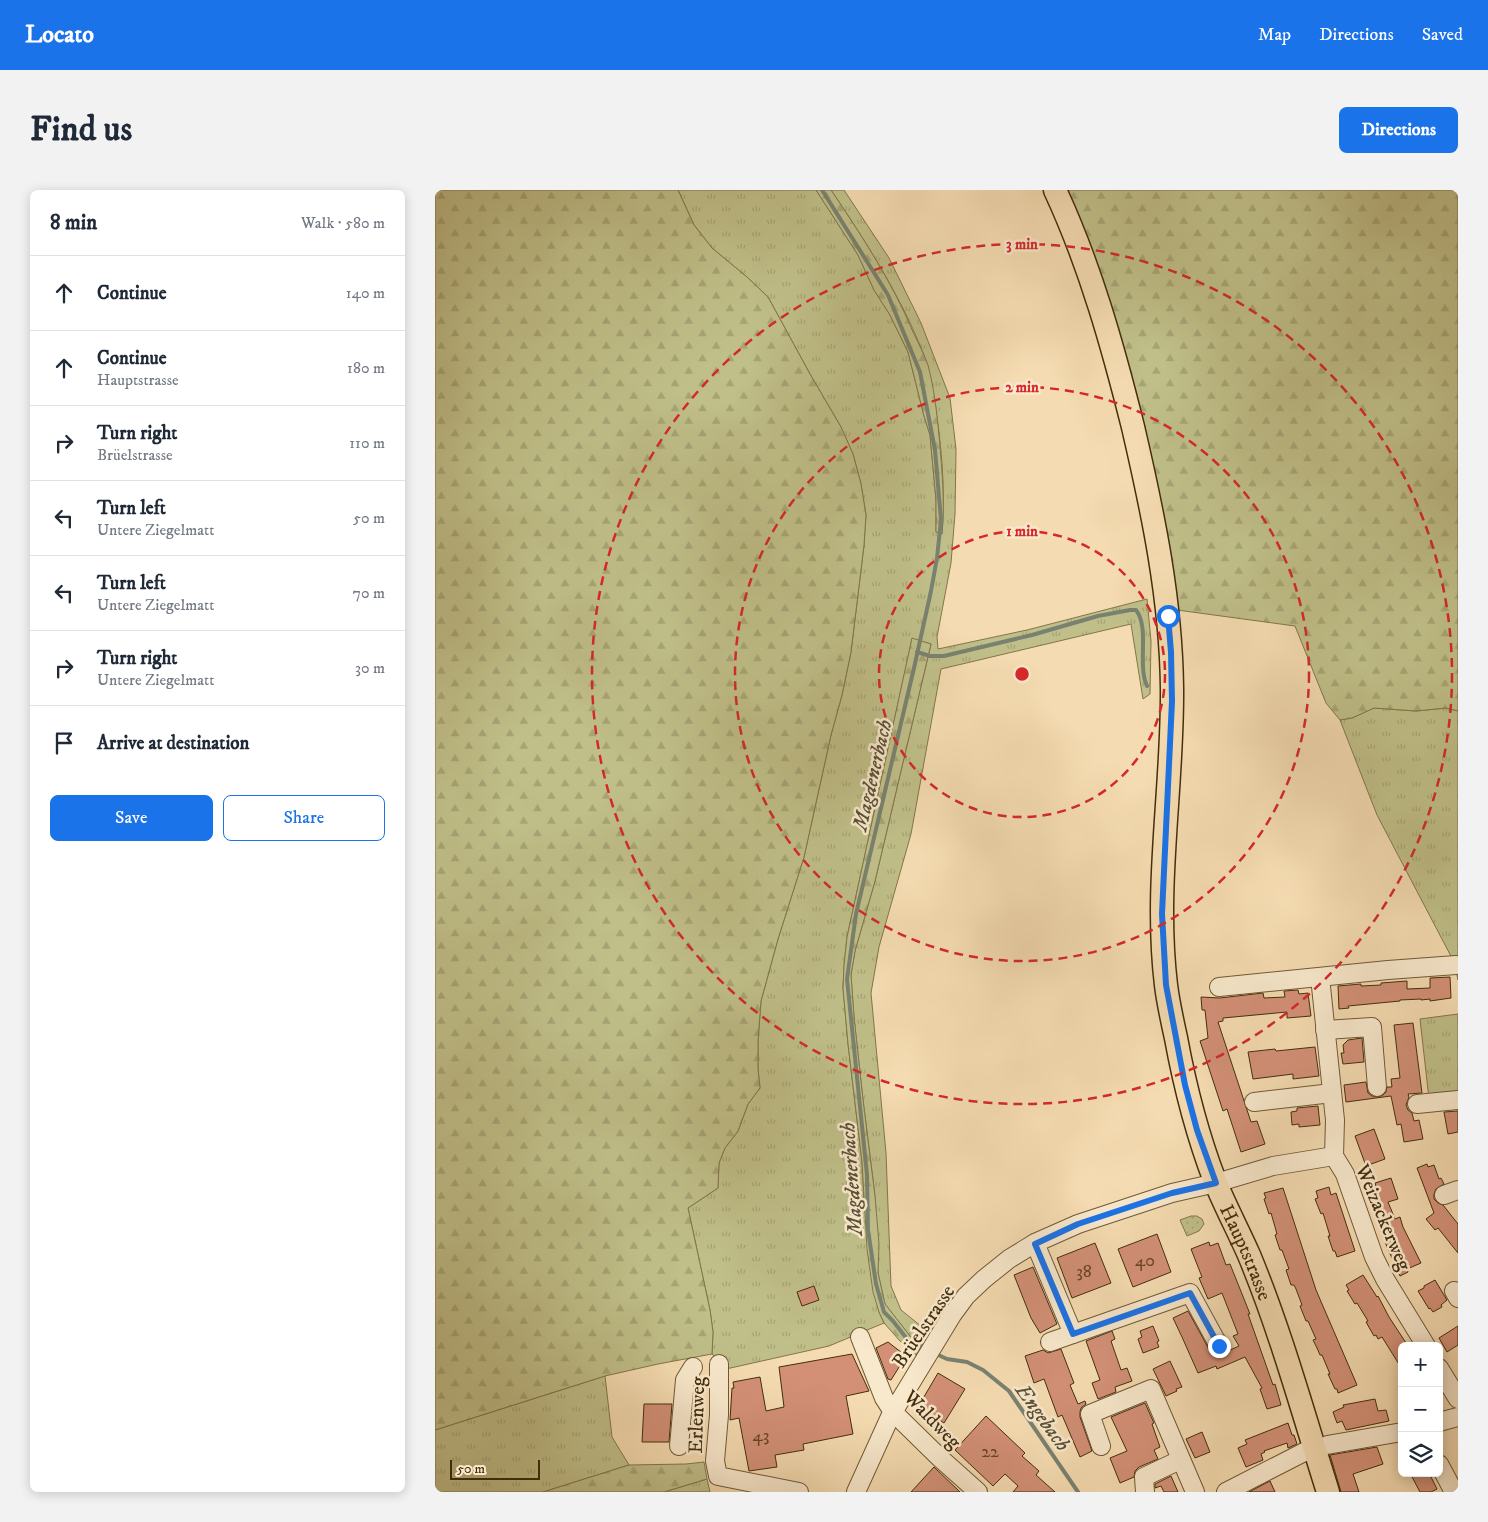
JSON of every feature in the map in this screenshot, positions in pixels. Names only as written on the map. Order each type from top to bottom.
[{"type":"main road","name":"Hauptstrasse","points":[[1055,190],[1096,294],[1121,379],[1143,470],[1159,550],[1168,616],[1172,686],[1162,914],[1166,985],[1185,1085],[1197,1130],[1216,1183],[1249,1255],[1321,1446],[1328,1492]]},
{"type":"street","points":[[1219,987],[1456,965]]},
{"type":"street","name":"Weizackerweg","points":[[1320,978],[1332,1093],[1335,1134],[1334,1156],[1345,1174],[1374,1257],[1385,1279],[1424,1342]]},
{"type":"street","points":[[1325,1030],[1372,1027],[1377,1087]]},
{"type":"street","points":[[1254,1102],[1332,1093]]},
{"type":"street","points":[[1417,1104],[1458,1100]]},
{"type":"street","name":"Weizackerweg","points":[[1216,1183],[1273,1166],[1334,1156]]},
{"type":"street","name":"Brüelstrasse","points":[[856,1492],[893,1412],[927,1355],[966,1296],[984,1279],[1009,1259],[1035,1244],[1078,1224],[1172,1193],[1216,1183]]},
{"type":"street","points":[[1035,1244],[1073,1334]]},
{"type":"street","points":[[1050,1342],[1190,1293],[1219,1346]]},
{"type":"street","name":"Waldweg","points":[[860,1337],[884,1398],[893,1412],[978,1492]]},
{"type":"street","name":"Erlenweg","points":[[719,1364],[719,1415],[715,1461],[718,1476],[799,1492]]},
{"type":"street","points":[[679,1446],[685,1380],[693,1367]]},
{"type":"street","points":[[1443,1375],[1458,1399]]},
{"type":"street","points":[[1101,1446],[1090,1414],[1151,1389],[1195,1492]]},
{"type":"street","points":[[1443,1421],[1458,1417]]},
{"type":"street","points":[[1226,1492],[1321,1446],[1398,1433]]},
{"type":"street","points":[[1145,1492],[1144,1477],[1180,1460]]},
{"type":"street","points":[[1443,1471],[1454,1492]]},
{"type":"green space","points":[[435,190],[678,190],[694,225],[712,248],[768,297],[841,427],[853,454],[861,484],[866,515],[851,652],[842,695],[831,735],[804,857],[761,1001],[758,1041],[760,1088],[748,1104],[738,1131],[725,1148],[719,1163],[718,1188],[688,1208],[710,1310],[713,1332],[712,1354],[605,1376],[435,1430]]},
{"type":"green space","points":[[678,190],[816,190],[858,255],[874,290],[890,315],[908,352],[930,435],[936,500],[936,532],[942,534],[943,482],[940,445],[936,410],[927,363],[896,296],[872,253],[831,190],[844,190],[889,258],[921,323],[950,398],[956,449],[955,514],[951,563],[937,637],[938,649],[1027,630],[1147,599],[1151,641],[1150,694],[1143,699],[1131,624],[941,669],[911,834],[879,947],[871,993],[886,1153],[891,1286],[901,1310],[931,1334],[923,1345],[910,1336],[885,1304],[878,1273],[875,1196],[863,1100],[851,975],[855,951],[875,881],[931,644],[912,639],[847,937],[843,988],[862,1162],[864,1202],[879,1312],[884,1323],[829,1346],[726,1369],[712,1354],[713,1332],[710,1310],[688,1208],[718,1188],[719,1163],[725,1148],[738,1131],[748,1104],[760,1088],[758,1041],[761,1001],[804,857],[831,735],[842,695],[851,652],[866,515],[861,484],[853,454],[841,427],[768,297],[712,248],[694,225]]},
{"type":"green space","points":[[816,190],[831,190],[854,225],[896,296],[928,365],[935,400],[941,461],[942,534],[936,532],[936,500],[930,435],[908,352],[890,315],[874,290],[858,255]]},
{"type":"green space","points":[[1063,190],[1458,190],[1458,711],[1446,708],[1416,711],[1374,708],[1352,718],[1340,720],[1326,703],[1295,626],[1177,610]]},
{"type":"green space","points":[[912,638],[931,644],[875,881],[855,951],[851,975],[863,1100],[875,1196],[879,1244],[878,1273],[885,1304],[910,1336],[923,1345],[916,1355],[884,1323],[873,1292],[867,1249],[862,1162],[843,988],[847,937]]},
{"type":"green space","points":[[1374,708],[1416,711],[1446,708],[1458,711],[1458,980],[1454,962],[1377,815],[1340,720],[1352,718]]},
{"type":"green space","points":[[1458,1014],[1458,1096],[1429,1099],[1420,1019]]},
{"type":"green space","points":[[1197,1216],[1202,1219],[1204,1224],[1199,1231],[1187,1236],[1180,1220]]},
{"type":"green space","points":[[605,1376],[612,1437],[629,1465],[543,1492],[435,1492],[435,1430]]},
{"type":"green space","points":[[704,1462],[707,1479],[664,1492],[543,1492],[629,1465]]},
{"type":"green space","points":[[707,1479],[710,1492],[664,1492]]},
{"type":"building","points":[[1450,977],[1451,998],[1430,1001],[1430,999],[1400,1000],[1348,1006],[1349,1008],[1339,1009],[1338,986],[1381,985],[1381,983],[1407,981],[1407,989],[1430,988],[1430,978]]},
{"type":"building","points":[[1298,990],[1299,994],[1308,993],[1311,1016],[1287,1018],[1287,1012],[1223,1018],[1223,1021],[1218,1022],[1251,1122],[1257,1121],[1265,1144],[1241,1152],[1227,1109],[1223,1111],[1200,1041],[1208,1038],[1205,1010],[1202,1010],[1201,997],[1220,998],[1263,993],[1264,998],[1285,997],[1284,991]]},
{"type":"building","points":[[1413,1023],[1422,1093],[1408,1094],[1409,1097],[1406,1105],[1412,1113],[1414,1121],[1419,1120],[1423,1139],[1404,1142],[1401,1124],[1397,1125],[1391,1096],[1346,1102],[1344,1085],[1366,1082],[1368,1093],[1378,1097],[1386,1092],[1387,1087],[1392,1087],[1391,1079],[1400,1078],[1394,1025]]},
{"type":"building","points":[[1362,1038],[1364,1062],[1343,1064],[1341,1053],[1344,1053],[1343,1045],[1348,1040]]},
{"type":"building","points":[[1315,1047],[1319,1076],[1293,1079],[1293,1074],[1253,1079],[1248,1052]]},
{"type":"building","points":[[1318,1106],[1320,1125],[1299,1127],[1299,1124],[1292,1125],[1291,1112],[1297,1111],[1297,1108]]},
{"type":"building","points":[[1458,1111],[1458,1132],[1448,1134],[1444,1112]]},
{"type":"building","points":[[1374,1129],[1385,1159],[1366,1166],[1355,1136]]},
{"type":"building","points":[[1427,1164],[1428,1167],[1434,1165],[1439,1179],[1441,1178],[1444,1184],[1436,1189],[1434,1199],[1443,1205],[1458,1224],[1458,1253],[1438,1228],[1435,1230],[1426,1219],[1434,1213],[1417,1168]]},
{"type":"building","points":[[1391,1178],[1398,1199],[1388,1202],[1395,1219],[1400,1217],[1421,1263],[1407,1269],[1408,1272],[1400,1276],[1381,1231],[1386,1230],[1379,1207],[1372,1209],[1367,1193],[1377,1190],[1375,1183]]},
{"type":"building","points":[[1329,1187],[1331,1195],[1336,1193],[1355,1251],[1337,1257],[1328,1236],[1330,1236],[1323,1213],[1321,1214],[1315,1199],[1318,1198],[1316,1191]]},
{"type":"building","points":[[1283,1188],[1316,1290],[1357,1385],[1338,1393],[1328,1374],[1330,1374],[1322,1355],[1320,1355],[1313,1340],[1316,1339],[1300,1306],[1302,1305],[1296,1289],[1294,1285],[1291,1285],[1286,1270],[1289,1269],[1282,1250],[1280,1250],[1271,1213],[1269,1214],[1264,1199],[1266,1198],[1264,1193]]},
{"type":"building","points":[[1157,1234],[1171,1272],[1133,1287],[1118,1249]]},
{"type":"building","points":[[1209,1242],[1210,1246],[1218,1243],[1226,1265],[1230,1264],[1250,1314],[1248,1314],[1273,1385],[1275,1384],[1281,1405],[1267,1409],[1260,1389],[1262,1388],[1245,1357],[1217,1369],[1216,1366],[1198,1373],[1173,1318],[1188,1311],[1213,1355],[1218,1357],[1224,1356],[1228,1351],[1239,1346],[1233,1336],[1238,1334],[1222,1293],[1208,1299],[1199,1278],[1202,1277],[1191,1249]]},
{"type":"building","points":[[1095,1243],[1111,1283],[1072,1298],[1057,1258]]},
{"type":"building","points":[[1033,1267],[1057,1324],[1040,1333],[1031,1318],[1014,1275]]},
{"type":"building","points":[[1363,1275],[1378,1296],[1405,1342],[1398,1342],[1398,1363],[1382,1337],[1378,1339],[1376,1335],[1374,1336],[1366,1322],[1368,1321],[1347,1291],[1349,1290],[1346,1285]]},
{"type":"building","points":[[1435,1280],[1447,1300],[1441,1305],[1442,1307],[1433,1312],[1429,1309],[1418,1291]]},
{"type":"building","points":[[814,1286],[819,1300],[802,1306],[797,1292]]},
{"type":"building","points":[[1153,1326],[1159,1341],[1157,1342],[1159,1347],[1143,1353],[1138,1339],[1142,1337],[1140,1331]]},
{"type":"building","points":[[1458,1326],[1458,1345],[1447,1352],[1439,1338]]},
{"type":"building","points":[[1112,1331],[1115,1339],[1111,1341],[1121,1370],[1127,1368],[1132,1381],[1115,1387],[1116,1392],[1098,1399],[1092,1383],[1100,1380],[1086,1341]]},
{"type":"building","points":[[888,1342],[906,1356],[891,1380],[888,1379],[876,1348]]},
{"type":"building","points":[[1061,1349],[1074,1383],[1070,1385],[1078,1404],[1085,1401],[1086,1404],[1081,1408],[1080,1417],[1092,1451],[1080,1457],[1062,1415],[1058,1417],[1044,1379],[1034,1383],[1025,1356],[1043,1350],[1048,1353]]},
{"type":"building","points":[[852,1354],[869,1391],[846,1396],[853,1434],[803,1444],[804,1450],[775,1455],[777,1467],[749,1471],[739,1418],[730,1420],[733,1382],[760,1377],[766,1411],[784,1407],[779,1367]]},
{"type":"building","points":[[1170,1361],[1182,1387],[1166,1396],[1153,1369]]},
{"type":"building","points":[[938,1373],[965,1389],[944,1423],[918,1407]]},
{"type":"building","points":[[1375,1399],[1378,1411],[1386,1410],[1389,1421],[1346,1430],[1342,1421],[1337,1423],[1333,1412],[1344,1407],[1343,1405]]},
{"type":"building","points":[[1145,1403],[1154,1423],[1152,1424],[1160,1447],[1154,1450],[1158,1459],[1139,1467],[1135,1471],[1134,1477],[1120,1483],[1110,1458],[1127,1451],[1111,1417]]},
{"type":"building","points":[[644,1404],[672,1404],[669,1442],[642,1442]]},
{"type":"building","points":[[986,1416],[1025,1453],[1022,1456],[1039,1471],[1036,1475],[1055,1492],[1013,1492],[1018,1486],[1005,1474],[993,1486],[955,1450]]},
{"type":"building","points":[[1288,1423],[1297,1444],[1288,1448],[1287,1443],[1264,1451],[1261,1454],[1263,1460],[1246,1467],[1238,1448],[1247,1444],[1245,1440]]},
{"type":"building","points":[[1202,1432],[1210,1452],[1195,1458],[1186,1439]]},
{"type":"building","points":[[1377,1447],[1383,1464],[1353,1474],[1359,1492],[1341,1492],[1330,1455]]},
{"type":"building","points":[[934,1467],[960,1492],[911,1492]]},
{"type":"building","points":[[1171,1476],[1178,1492],[1164,1492],[1161,1486],[1155,1488],[1155,1484]]},
{"type":"building","points":[[1412,1477],[1431,1477],[1437,1489],[1431,1492],[1420,1492]]},
{"type":"building","points":[[1270,1481],[1275,1492],[1249,1492]]},
{"type":"waterway","name":"Magdenerbach","points":[[822,190],[888,295],[920,372],[935,450],[941,520],[937,558],[914,668],[856,914],[847,979],[867,1175],[868,1230],[876,1284],[884,1312],[907,1339],[925,1350]]},
{"type":"waterway","points":[[917,652],[930,656],[944,656],[1032,635],[1098,616],[1136,610],[1142,627],[1143,668],[1147,686]]},
{"type":"waterway","name":"Engebach","points":[[934,1353],[947,1359],[967,1362],[983,1370],[1009,1391],[1078,1492]]},
{"type":"route","points":[[1168,616],[1172,701],[1163,863],[1162,914],[1166,985],[1185,1085],[1197,1130],[1216,1183],[1172,1193],[1078,1224],[1035,1244],[1073,1334],[1190,1293],[1219,1346]]}]
